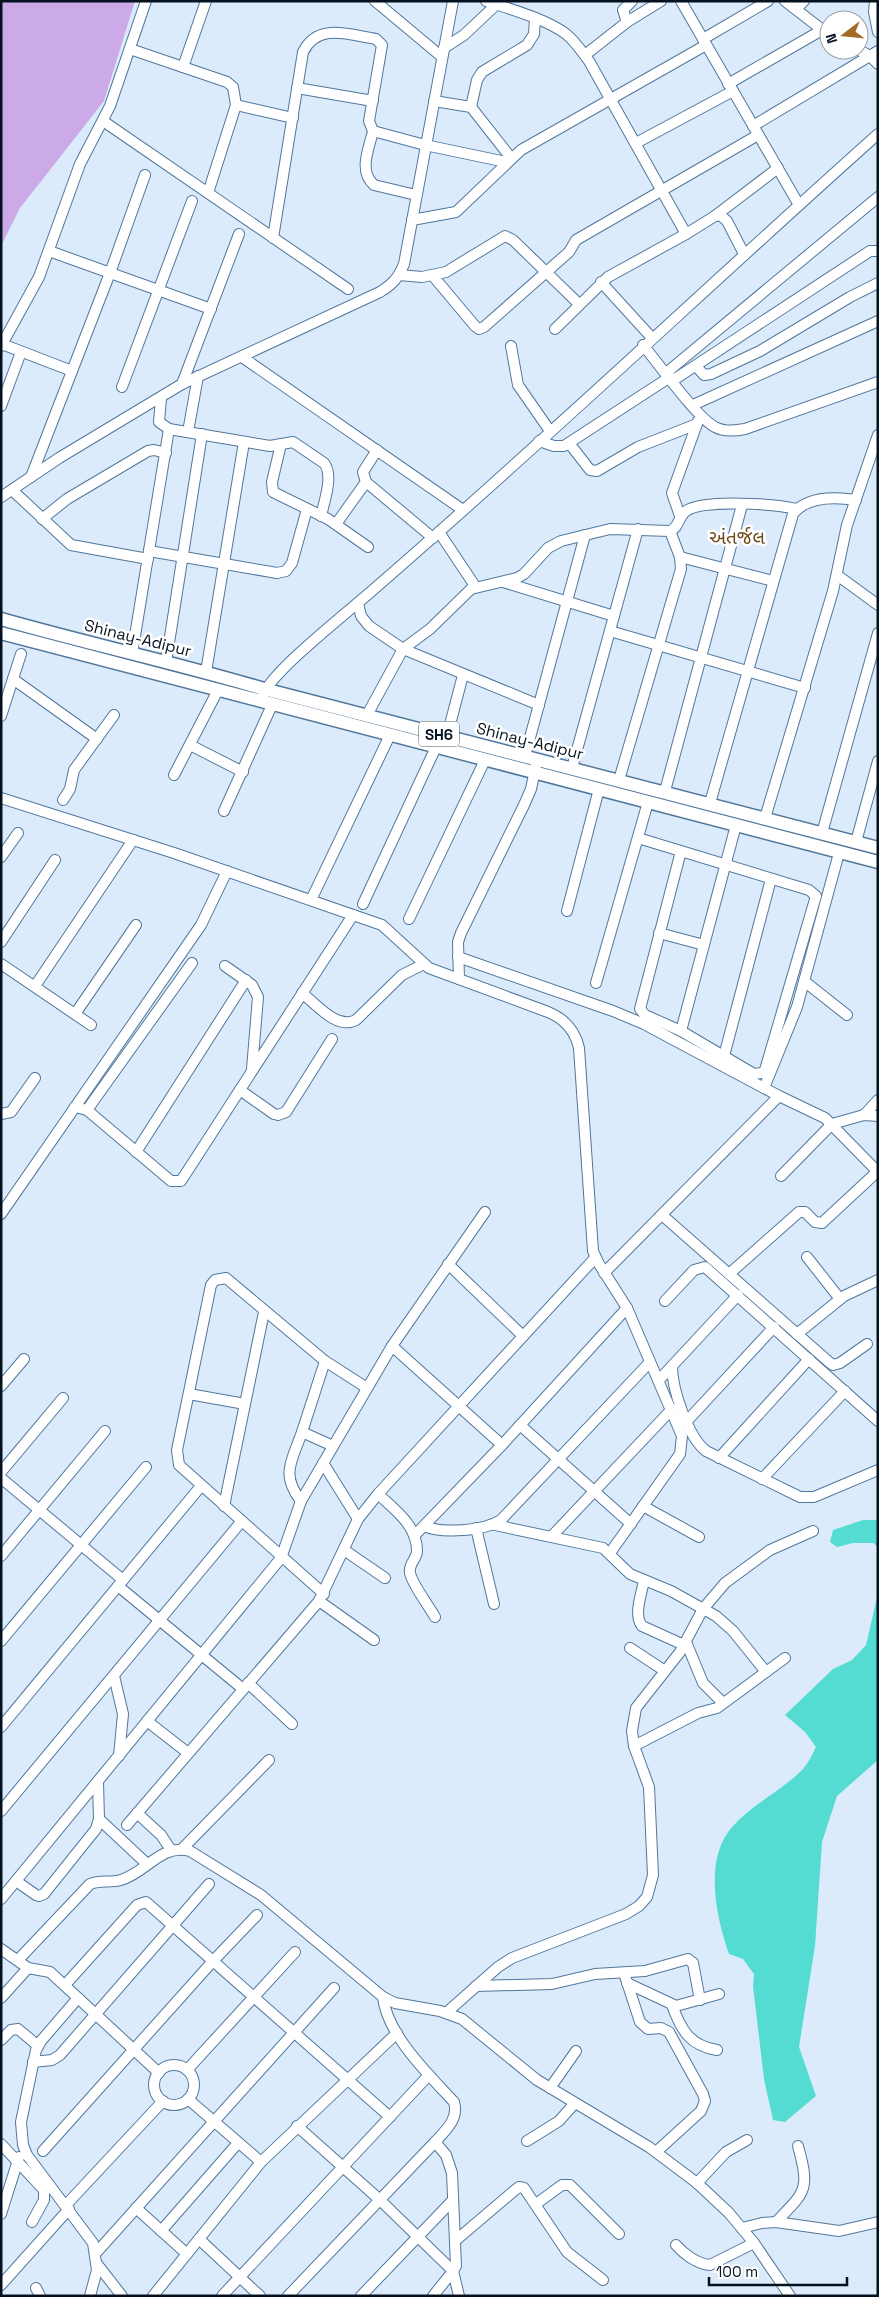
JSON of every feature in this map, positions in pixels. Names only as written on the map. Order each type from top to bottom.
[{"type":"main road","name":"Shinay-Adipur","points":[[1,619],[878,848]]},
{"type":"main road","name":"Shinay-Adipur","points":[[1,633],[878,862]]},
{"type":"street","points":[[72,371],[2,345],[39,277],[80,164],[103,121],[146,1]]},
{"type":"street","points":[[183,67],[206,1]]},
{"type":"street","points":[[375,1],[443,53]]},
{"type":"street","points":[[389,13],[391,1]]},
{"type":"street","points":[[1,497],[182,384],[380,292],[393,284],[399,275],[412,220],[453,1]]},
{"type":"street","points":[[486,1],[498,3],[567,34],[585,55],[663,190],[686,234]]},
{"type":"street","points":[[627,22],[623,10],[632,1]]},
{"type":"street","points":[[585,55],[627,22],[661,1]]},
{"type":"street","points":[[681,1],[799,205]]},
{"type":"street","points":[[412,220],[444,216],[456,212],[509,160],[768,1]]},
{"type":"street","points":[[785,1],[819,27]]},
{"type":"street","points":[[796,9],[804,1]]},
{"type":"street","points":[[874,1],[878,32]]},
{"type":"street","points":[[443,53],[498,3]]},
{"type":"street","points":[[471,107],[477,80],[482,72],[532,40],[535,19]]},
{"type":"street","points":[[273,238],[303,52],[314,37],[323,33],[380,41],[383,51],[369,121],[373,132],[365,169],[366,176],[374,185],[416,195]]},
{"type":"street","points":[[636,143],[819,36]]},
{"type":"street","points":[[130,49],[227,82],[233,87],[236,105],[208,193]]},
{"type":"street","points":[[433,276],[479,328],[484,327],[569,252],[576,240],[663,190],[874,53],[878,64]]},
{"type":"street","points":[[298,88],[373,100]]},
{"type":"street","points":[[434,101],[471,107],[509,160]]},
{"type":"street","points":[[236,105],[293,118]]},
{"type":"street","points":[[103,121],[348,289]]},
{"type":"street","points":[[373,132],[425,145],[509,160]]},
{"type":"street","points":[[224,811],[242,772],[267,704],[264,689],[272,679],[436,535],[878,134]]},
{"type":"street","points":[[555,328],[601,282],[616,271],[686,234],[715,216],[778,168]]},
{"type":"street","points":[[31,477],[110,272],[145,175]]},
{"type":"street","points":[[539,441],[560,446],[569,443],[669,377],[878,197]]},
{"type":"street","points":[[122,387],[192,201]]},
{"type":"street","points":[[715,216],[720,215],[727,221],[744,254]]},
{"type":"street","points":[[182,384],[239,234]]},
{"type":"street","points":[[399,275],[433,276],[446,272],[504,236],[513,240],[579,304]]},
{"type":"street","points":[[669,377],[696,366],[776,311],[862,256],[873,250],[878,251]]},
{"type":"street","points":[[49,251],[211,309]]},
{"type":"street","points":[[601,282],[652,338]]},
{"type":"street","points":[[696,366],[704,375],[711,374],[760,351],[850,297],[878,283]]},
{"type":"street","points":[[693,405],[878,321]]},
{"type":"street","points":[[511,346],[518,385],[550,431]]},
{"type":"street","points":[[643,346],[693,405],[699,419],[723,430],[745,429],[878,382]]},
{"type":"street","points":[[1,406],[21,352]]},
{"type":"street","points":[[242,357],[463,510]]},
{"type":"street","points":[[188,432],[198,376]]},
{"type":"street","points":[[161,398],[159,422],[169,429],[270,446],[297,443],[327,466],[328,476],[321,516]]},
{"type":"street","points":[[569,443],[590,470],[597,471],[638,447],[699,419]]},
{"type":"street","points":[[680,516],[672,493],[699,419]]},
{"type":"street","points":[[132,654],[169,429]]},
{"type":"street","points":[[166,662],[202,434]]},
{"type":"street","points":[[765,818],[805,688],[836,575],[847,525],[878,435]]},
{"type":"street","points":[[206,672],[244,442]]},
{"type":"street","points":[[281,444],[272,482],[273,492],[336,524],[368,547]]},
{"type":"street","points":[[42,519],[58,504],[148,451],[154,450],[166,453]]},
{"type":"street","points":[[377,450],[363,472],[366,482],[436,535],[476,586]]},
{"type":"street","points":[[336,524],[366,482]]},
{"type":"street","points":[[12,490],[62,538],[78,548],[149,555],[183,556],[277,572],[286,571],[292,563],[307,509]]},
{"type":"street","points":[[367,715],[403,649],[430,628],[466,593],[476,586],[517,578],[524,574],[553,544],[610,529],[670,531],[676,527],[680,516],[700,506],[770,504],[797,509],[832,497],[856,500]]},
{"type":"street","points":[[665,791],[742,505]]},
{"type":"street","points":[[710,804],[790,520],[797,509]]},
{"type":"street","points":[[572,768],[638,529]]},
{"type":"street","points":[[619,780],[680,569],[680,557],[670,531]]},
{"type":"street","points":[[525,756],[585,535]]},
{"type":"street","points":[[680,557],[773,582]]},
{"type":"street","points":[[836,575],[878,605]]},
{"type":"street","points":[[500,582],[614,616]]},
{"type":"street","points":[[358,604],[361,616],[368,626],[403,649],[538,705]]},
{"type":"street","points":[[610,631],[805,688]]},
{"type":"street","points":[[822,833],[878,633]]},
{"type":"street","points":[[1,716],[21,654]]},
{"type":"street","points":[[447,736],[464,675]]},
{"type":"street","points":[[13,679],[97,739]]},
{"type":"street","points":[[174,775],[218,690]]},
{"type":"street","points":[[63,800],[70,789],[74,770],[114,715]]},
{"type":"street","points":[[311,900],[390,735]]},
{"type":"street","points":[[190,745],[242,772]]},
{"type":"street","points":[[364,904],[436,747]]},
{"type":"street","points":[[410,919],[485,760]]},
{"type":"street","points":[[459,980],[458,942],[461,933],[524,805],[538,760]]},
{"type":"street","points":[[856,842],[878,762]]},
{"type":"street","points":[[567,911],[599,789]]},
{"type":"street","points":[[1,798],[227,871],[382,925],[424,964],[459,980],[559,1016],[577,1036],[580,1048],[592,1244],[595,1258],[626,1308],[672,1409],[682,1436],[680,1454],[610,1553]]},
{"type":"street","points":[[596,983],[648,802]]},
{"type":"street","points":[[681,1031],[736,825]]},
{"type":"street","points":[[1,857],[18,833]]},
{"type":"street","points":[[638,838],[809,890],[816,896],[765,1070],[762,1073],[754,1074],[681,1031],[646,1015],[640,1009],[681,852]]},
{"type":"street","points":[[35,986],[133,840]]},
{"type":"street","points":[[764,1088],[794,1014],[839,853]]},
{"type":"street","points":[[1,942],[55,860]]},
{"type":"street","points":[[1,1214],[201,925],[227,871]]},
{"type":"street","points":[[724,1056],[771,879]]},
{"type":"street","points":[[75,1107],[87,1110],[171,1182],[180,1181],[353,915]]},
{"type":"street","points":[[75,1014],[136,925]]},
{"type":"street","points":[[659,934],[704,945]]},
{"type":"street","points":[[458,957],[613,1011],[644,1024],[779,1096],[825,1118],[877,1172],[822,1223],[815,1222],[805,1212],[798,1212],[729,1274]]},
{"type":"street","points":[[87,1110],[192,963]]},
{"type":"street","points":[[1,964],[91,1025]]},
{"type":"street","points":[[302,994],[338,1022],[350,1023],[356,1020],[402,975],[424,964]]},
{"type":"street","points":[[225,966],[252,985],[258,997],[252,1072]]},
{"type":"street","points":[[136,1152],[246,980]]},
{"type":"street","points":[[804,981],[847,1015]]},
{"type":"street","points":[[240,1090],[274,1114],[286,1112],[332,1040]]},
{"type":"street","points":[[1,1114],[11,1112],[34,1078]]},
{"type":"street","points":[[604,1273],[779,1096]]},
{"type":"street","points":[[864,1115],[878,1100]]},
{"type":"street","points":[[781,1176],[832,1124],[864,1115],[878,1116]]},
{"type":"street","points":[[1,1899],[281,1558],[301,1501],[367,1388],[392,1346],[485,1212]]},
{"type":"street","points":[[662,1215],[833,1365],[840,1363],[867,1344]]},
{"type":"street","points":[[806,1257],[840,1299]]},
{"type":"street","points":[[127,1825],[321,1597],[358,1519],[378,1494],[595,1258]]},
{"type":"street","points":[[448,1264],[523,1336]]},
{"type":"street","points":[[665,1301],[700,1267],[711,1270],[878,1421]]},
{"type":"street","points":[[367,1388],[325,1361],[264,1312],[226,1278],[215,1280],[212,1286],[189,1394],[177,1460],[183,1470],[281,1558],[321,1597],[374,1640]]},
{"type":"street","points":[[797,1334],[850,1292],[878,1280]]},
{"type":"street","points":[[658,1380],[738,1295]]},
{"type":"street","points":[[414,1536],[502,1445],[626,1308]]},
{"type":"street","points":[[224,1506],[264,1312]]},
{"type":"street","points":[[687,1421],[774,1327]]},
{"type":"street","points":[[392,1346],[502,1445]]},
{"type":"street","points":[[1,1386],[24,1359]]},
{"type":"street","points":[[719,1458],[808,1359]]},
{"type":"street","points":[[301,1501],[292,1489],[289,1475],[325,1361]]},
{"type":"street","points":[[495,1525],[559,1460],[650,1362]]},
{"type":"street","points":[[672,1366],[673,1378],[694,1439],[700,1446],[719,1458],[800,1497],[807,1498],[878,1470]]},
{"type":"street","points":[[762,1479],[845,1391]]},
{"type":"street","points":[[189,1394],[245,1404]]},
{"type":"street","points":[[1,1472],[63,1398]]},
{"type":"street","points":[[552,1536],[672,1409]]},
{"type":"street","points":[[520,1425],[631,1524]]},
{"type":"street","points":[[1,1556],[105,1431]]},
{"type":"street","points":[[302,1432],[333,1446]]},
{"type":"street","points":[[323,1463],[358,1519]]},
{"type":"street","points":[[1,1641],[146,1467]]},
{"type":"street","points":[[1,1478],[81,1544],[160,1621],[201,1655],[245,1686],[292,1724]]},
{"type":"street","points":[[1,1727],[201,1486]]},
{"type":"street","points":[[378,1494],[403,1517],[414,1536],[417,1550],[410,1566],[410,1575],[435,1617]]},
{"type":"street","points":[[644,1506],[699,1537]]},
{"type":"street","points":[[1,1811],[241,1522]]},
{"type":"street","points":[[424,1526],[441,1531],[495,1525],[595,1545],[610,1553],[622,1568],[644,1580],[671,1591],[716,1616],[733,1631],[766,1672]]},
{"type":"street","points":[[476,1528],[494,1604]]},
{"type":"street","points":[[446,2013],[498,1967],[512,1958],[626,1914],[647,1897],[653,1875],[650,1797],[646,1776],[634,1746],[632,1731],[636,1708],[685,1643],[703,1609],[725,1583],[758,1557],[813,1531]]},
{"type":"street","points":[[344,1550],[385,1578]]},
{"type":"street","points":[[644,1580],[638,1615],[640,1623],[642,1626],[685,1643],[703,1683],[723,1704]]},
{"type":"street","points":[[630,1648],[665,1671]]},
{"type":"street","points":[[634,1746],[698,1713],[717,1708],[785,1658]]},
{"type":"street","points":[[114,1676],[123,1714],[119,1756]]},
{"type":"street","points":[[147,1721],[188,1753]]},
{"type":"street","points":[[182,1849],[269,1760]]},
{"type":"street","points":[[16,1881],[36,1895],[42,1896],[96,1829],[99,1819],[98,1782]]},
{"type":"street","points":[[137,1813],[161,1835],[171,1850]]},
{"type":"street","points":[[99,1819],[147,1864]]},
{"type":"street","points":[[18,1960],[90,1884],[121,1880],[171,1850],[182,1849],[190,1851],[261,1895],[383,1998],[395,2003],[446,2013],[462,2019],[550,2088],[656,2152],[714,2198],[742,2228],[754,2242],[790,2296]]},
{"type":"street","points":[[32,2062],[52,2060],[60,2055],[209,1884]]},
{"type":"street","points":[[65,1985],[137,1905],[146,1902],[390,2117]]},
{"type":"street","points":[[43,2151],[213,1961],[257,1915]]},
{"type":"street","points":[[1,1950],[28,1968],[50,1972],[159,2073]]},
{"type":"street","points":[[187,2070],[296,1952]]},
{"type":"street","points":[[626,1978],[688,1959],[693,1963],[700,2000]]},
{"type":"street","points":[[1,1998],[28,1968]]},
{"type":"street","points":[[476,1986],[552,1984],[595,1974],[626,1978],[672,2005],[682,2005],[719,1994]]},
{"type":"street","points":[[626,1978],[640,2022],[648,2029],[661,2028],[669,2032],[704,2094],[705,2101],[701,2111],[656,2152]]},
{"type":"street","points":[[96,2253],[334,1988]]},
{"type":"street","points":[[78,1998],[38,2046],[32,2062],[21,2122],[23,2145],[27,2156],[88,2234],[96,2253],[97,2264],[90,2296]]},
{"type":"street","points":[[288,2296],[436,2142],[451,2124],[456,2109],[454,2102],[429,2075],[397,2033],[386,2014],[383,1998]]},
{"type":"street","points":[[672,2005],[676,2017],[692,2041],[703,2048],[717,2050]]},
{"type":"street","points":[[1,2040],[11,2030],[18,2029],[38,2046]]},
{"type":"street","points":[[153,2296],[260,2162],[397,2033]]},
{"type":"street","points":[[550,2088],[576,2051]]},
{"type":"street","points":[[176,2065],[187,2070],[194,2081],[192,2094],[188,2100],[176,2105],[163,2102],[156,2092],[155,2085],[159,2073],[169,2066],[176,2065]]},
{"type":"street","points":[[222,2296],[429,2075]]},
{"type":"street","points":[[188,2100],[260,2162]]},
{"type":"street","points":[[1,2285],[68,2207],[163,2102]]},
{"type":"street","points":[[527,2141],[559,2121],[575,2103]]},
{"type":"street","points":[[297,2126],[419,2236],[453,2271],[459,2296]]},
{"type":"street","points":[[698,2185],[726,2152],[747,2140]]},
{"type":"street","points":[[433,2296],[456,2266],[450,2164],[436,2142]]},
{"type":"street","points":[[161,2231],[238,2143]]},
{"type":"street","points":[[1,2144],[44,2190],[44,2200],[32,2222]]},
{"type":"street","points":[[1,2214],[23,2145]]},
{"type":"street","points":[[776,2222],[804,2192],[804,2178],[798,2146]]},
{"type":"street","points":[[536,2204],[562,2185],[570,2185],[619,2234]]},
{"type":"street","points":[[455,2241],[519,2187],[524,2188],[567,2252],[603,2280]]},
{"type":"street","points":[[362,2296],[453,2200]]},
{"type":"street","points":[[136,2208],[187,2254]]},
{"type":"street","points":[[742,2228],[762,2222],[776,2222],[839,2231],[878,2222]]},
{"type":"street","points":[[199,2239],[260,2296]]},
{"type":"street","points":[[676,2245],[682,2252],[703,2264],[710,2265],[754,2242]]},
{"type":"street","points":[[97,2264],[122,2296]]},
{"type":"shaded area","points":[[1,1],[135,1],[104,101],[20,208],[1,246]]},
{"type":"shaded area","points":[[863,1520],[878,1520],[878,1547],[873,1543],[853,1543],[837,1547],[830,1542],[833,1530]]},
{"type":"shaded area","points":[[878,1593],[878,1760],[837,1796],[822,1842],[815,1946],[799,2047],[816,2096],[785,2122],[773,2120],[764,2079],[753,1986],[754,1974],[743,1959],[729,1954],[720,1923],[715,1888],[718,1854],[724,1839],[733,1826],[749,1811],[794,1778],[808,1762],[816,1747],[805,1732],[785,1715],[833,1669],[852,1660],[866,1645]]},
{"type":"district","name":"અંતર્જલ","points":[[737,537]]}]
